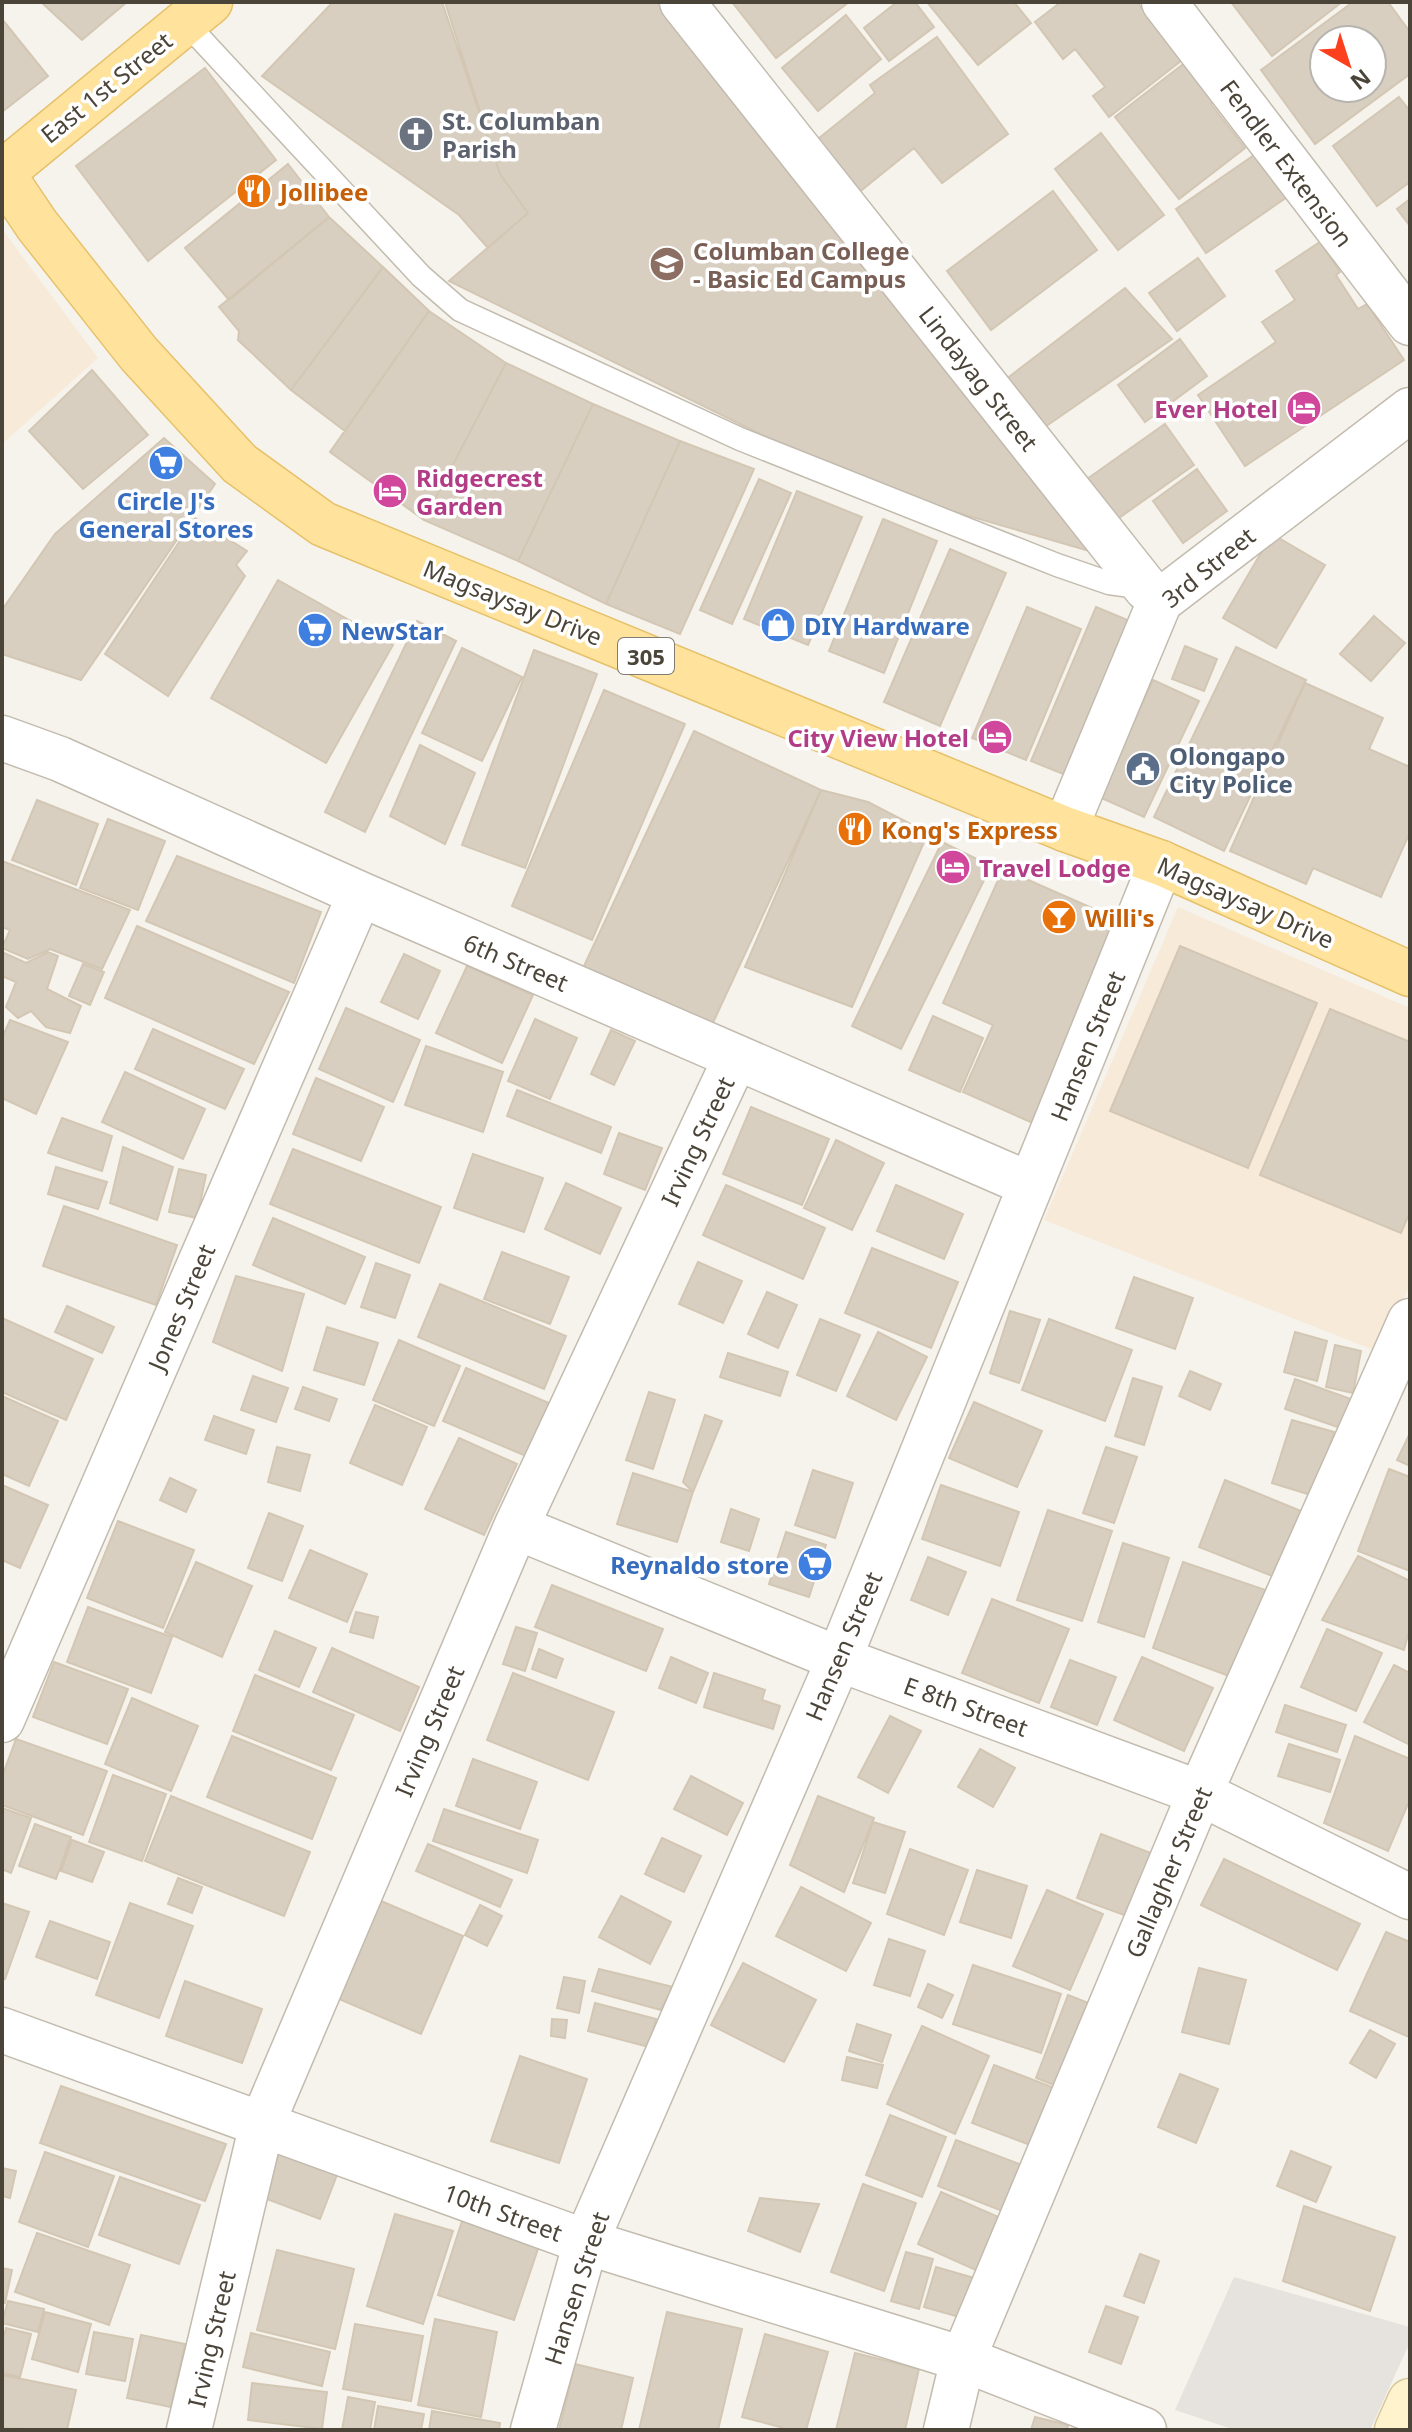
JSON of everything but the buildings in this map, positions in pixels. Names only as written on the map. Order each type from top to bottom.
[{"type":"main road","name":"East 1st Street","points":[[2,173],[197,12]]},
{"type":"main road","name":"Magsaysay Drive","points":[[2,173],[37,225],[139,354],[240,464],[323,524],[1065,829],[1161,863],[1410,974]]},
{"type":"main road","points":[[1397,2430],[1410,2401]]},
{"type":"street","name":"Lindayag Street","points":[[682,2],[1153,595]]},
{"type":"street","name":"Fendler Extension","points":[[1164,2],[1410,323]]},
{"type":"street","name":"3rd Street","points":[[1065,829],[1153,595],[1410,410]]},
{"type":"street","name":"6th Street","points":[[2,738],[60,759],[360,894],[1031,1185]]},
{"type":"street","name":"Hansen Street","points":[[533,2430],[586,2242],[839,1659],[1161,863]]},
{"type":"street","name":"Jones Street","points":[[2,1720],[360,894]]},
{"type":"street","name":"Irving Street","points":[[189,2430],[262,2124],[516,1527],[736,1057]]},
{"type":"street","name":"Gallagher Street","points":[[946,2430],[963,2359],[1200,1793],[1410,1321]]},
{"type":"street","name":"E 8th Street","points":[[516,1527],[839,1659],[1200,1793],[1410,1897]]},
{"type":"street","name":"10th Street","points":[[2,2030],[586,2242],[963,2359],[1144,2430]]},
{"type":"lane","points":[[197,12],[421,276],[460,310],[740,439],[1057,565],[1153,595]]},
{"type":"shaded area","points":[[2,229],[98,358],[2,444]]},
{"type":"shaded area","points":[[1178,907],[1410,1008],[1410,1284],[1381,1353],[1044,1220]]},
{"type":"shaded area","points":[[1234,2277],[1410,2327],[1410,2342],[1370,2430],[1235,2430],[1175,2410]]},
{"type":"place","name":"St. Columban Parish","points":[[416,134]]},
{"type":"place","name":"Jollibee","points":[[254,191]]},
{"type":"place","name":"Columban College - Basic Ed Campus","points":[[667,264]]},
{"type":"place","name":"Ever Hotel","points":[[1304,408]]},
{"type":"place","name":"Circle J's General Stores","points":[[166,463]]},
{"type":"place","name":"Ridgecrest Garden","points":[[390,491]]},
{"type":"place","name":"DIY Hardware","points":[[778,625]]},
{"type":"place","name":"NewStar","points":[[315,630]]},
{"type":"place","name":"City View Hotel","points":[[995,737]]},
{"type":"place","name":"Olongapo City Police","points":[[1143,769]]},
{"type":"place","name":"Kong's Express","points":[[855,829]]},
{"type":"place","name":"Travel Lodge","points":[[953,867]]},
{"type":"place","name":"Willi's","points":[[1059,917]]},
{"type":"place","name":"Reynaldo store","points":[[815,1564]]}]
